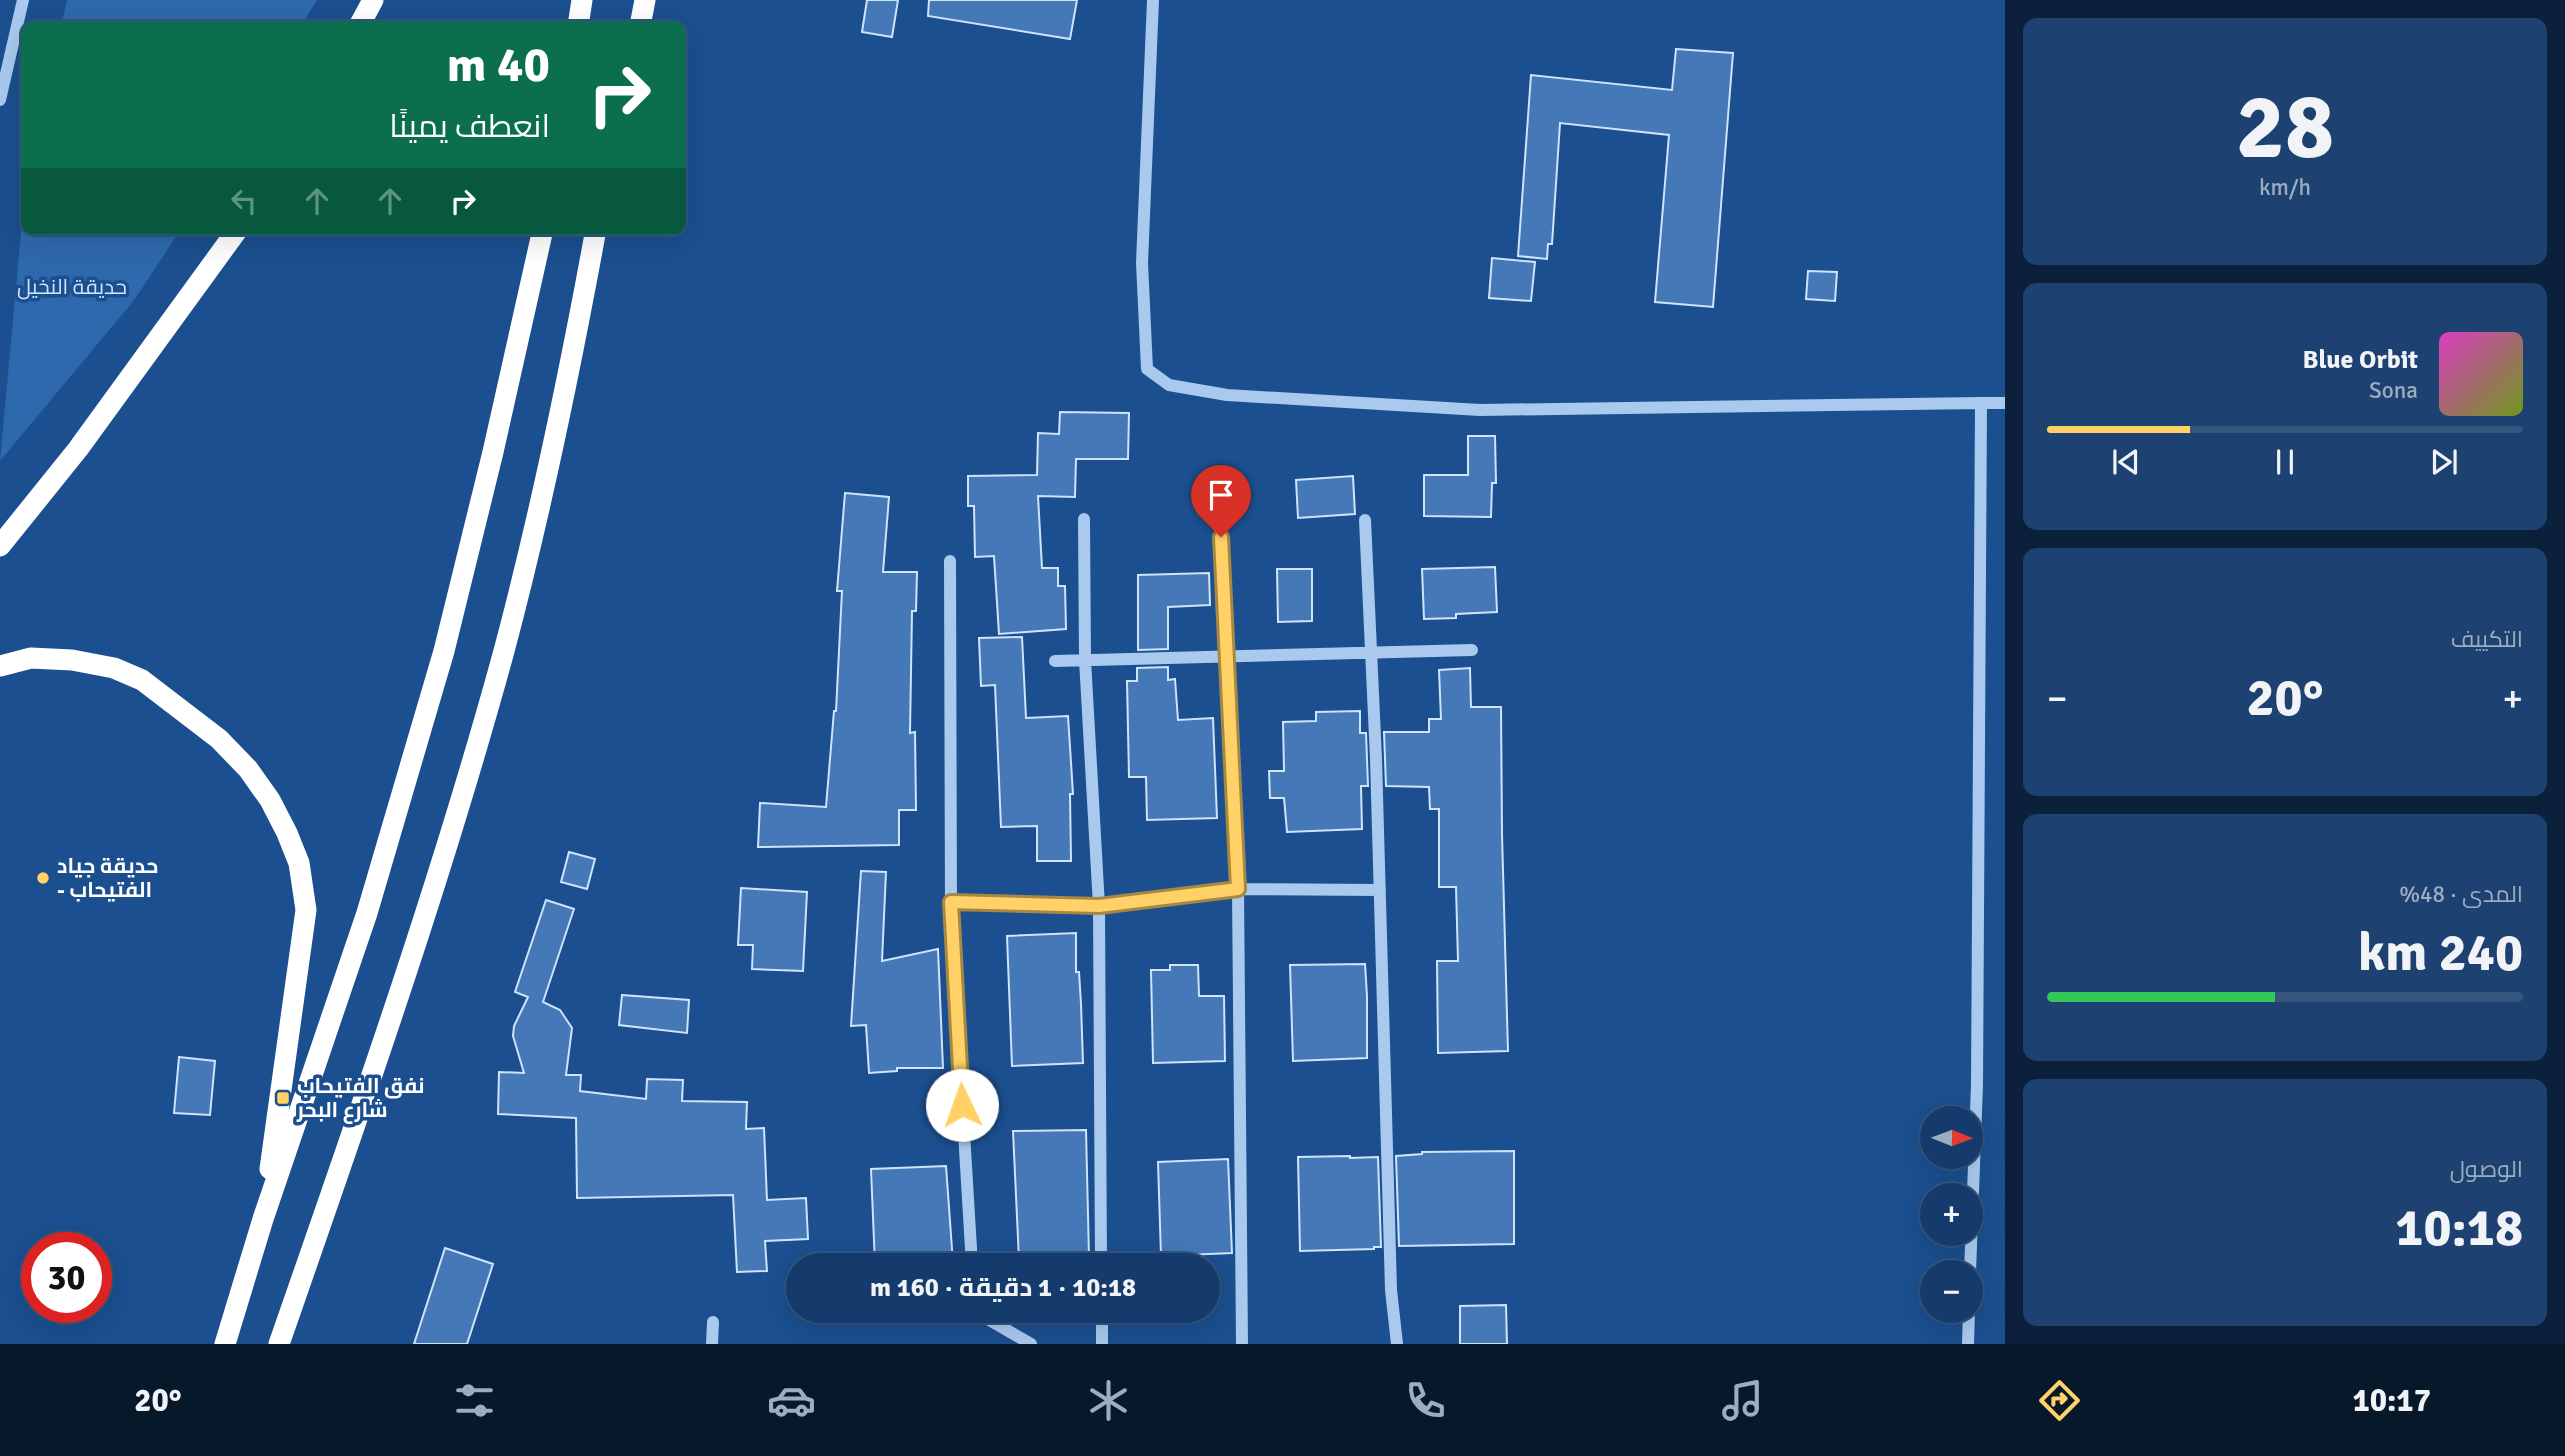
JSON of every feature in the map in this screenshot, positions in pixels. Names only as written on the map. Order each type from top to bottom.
[{"type":"highway","points":[[362,21],[373,0]]},
{"type":"highway","points":[[579,21],[582,0]]},
{"type":"highway","points":[[641,21],[645,0]]},
{"type":"highway","points":[[0,546],[78,449],[234,235]]},
{"type":"highway","points":[[225,1344],[263,1219],[367,913],[444,651],[496,439],[542,235]]},
{"type":"highway","points":[[280,1343],[424,923],[504,650],[569,377],[595,235]]},
{"type":"highway","points":[[0,666],[31,658],[72,660],[114,668],[142,680],[219,739],[248,769],[270,800],[287,832],[299,863],[306,910],[263,1219]]},
{"type":"street","points":[[0,100],[23,0]]},
{"type":"street","points":[[1153,0],[1142,263],[1147,369],[1169,385],[1227,395],[1480,410],[2005,403]]},
{"type":"street","points":[[1970,1260],[1977,1085],[1981,403]]},
{"type":"street","points":[[1219,513],[1238,889],[1242,1344]]},
{"type":"street","points":[[1084,519],[1085,660],[1099,906],[1101,1253]]},
{"type":"street","points":[[1365,520],[1380,890],[1391,1290],[1397,1344]]},
{"type":"street","points":[[950,561],[951,902],[971,1253]]},
{"type":"street","points":[[1055,661],[1472,650]]},
{"type":"street","points":[[951,902],[1099,906],[1238,889],[1380,890]]},
{"type":"street","points":[[712,1344],[713,1322]]},
{"type":"street","points":[[995,1323],[1031,1344]]},
{"type":"street","points":[[1102,1323],[1102,1344]]},
{"type":"street","points":[[1968,1344],[1969,1323]]},
{"type":"green space","points":[[67,0],[317,0],[304,21],[62,21]]},
{"type":"green space","name":"حديقة النخيل","points":[[21,232],[21,235],[177,235],[135,299],[0,461]]},
{"type":"building","points":[[867,0],[898,0],[892,37],[862,32]]},
{"type":"building","points":[[929,0],[1077,0],[1070,39],[928,16]]},
{"type":"building","points":[[1676,49],[1733,53],[1713,307],[1655,302],[1669,135],[1560,123],[1552,244],[1548,244],[1547,259],[1518,256],[1531,75],[1672,90]]},
{"type":"building","points":[[1492,258],[1535,262],[1531,301],[1489,298]]},
{"type":"building","points":[[1808,271],[1837,272],[1835,301],[1806,299]]},
{"type":"building","points":[[1060,412],[1129,413],[1128,459],[1076,459],[1075,497],[1038,496],[1042,568],[1058,568],[1058,586],[1065,586],[1066,629],[999,634],[994,556],[975,557],[974,506],[968,506],[968,476],[1037,475],[1038,433],[1059,434]]},
{"type":"building","points":[[1468,436],[1495,436],[1496,483],[1492,483],[1491,517],[1424,516],[1424,475],[1468,475]]},
{"type":"building","points":[[1353,476],[1355,514],[1298,518],[1296,480]]},
{"type":"building","points":[[845,493],[889,497],[883,572],[917,572],[916,611],[912,611],[910,733],[915,732],[916,810],[899,810],[899,845],[758,847],[760,803],[826,807],[836,711],[842,591],[837,591]]},
{"type":"building","points":[[1495,567],[1497,612],[1424,619],[1422,569]]},
{"type":"building","points":[[1277,569],[1312,569],[1312,621],[1278,622]]},
{"type":"building","points":[[1209,573],[1210,605],[1168,607],[1168,649],[1138,650],[1138,575]]},
{"type":"building","points":[[1022,637],[1026,718],[1068,716],[1073,794],[1070,794],[1071,861],[1037,861],[1037,826],[1001,827],[995,685],[981,686],[979,638]]},
{"type":"building","points":[[1168,667],[1168,680],[1175,679],[1178,720],[1213,718],[1217,818],[1147,820],[1146,777],[1129,777],[1127,681],[1137,681],[1137,668]]},
{"type":"building","points":[[1470,668],[1471,707],[1501,707],[1508,1051],[1438,1053],[1437,961],[1458,961],[1456,887],[1439,887],[1439,809],[1430,809],[1429,787],[1386,786],[1384,732],[1429,732],[1429,719],[1441,719],[1439,670]]},
{"type":"building","points":[[1360,711],[1360,733],[1366,733],[1368,786],[1361,786],[1362,829],[1287,832],[1284,798],[1270,798],[1269,771],[1284,771],[1283,722],[1316,721],[1316,712]]},
{"type":"building","points":[[569,852],[595,859],[587,889],[561,882]]},
{"type":"building","points":[[861,871],[886,872],[882,961],[938,949],[943,1068],[897,1068],[897,1071],[869,1073],[866,1025],[851,1026]]},
{"type":"building","points":[[741,888],[807,892],[803,971],[752,969],[753,945],[738,945]]},
{"type":"building","points":[[546,900],[574,909],[543,1002],[560,1010],[572,1028],[566,1075],[581,1075],[580,1091],[646,1099],[647,1079],[683,1080],[682,1101],[747,1102],[746,1129],[764,1128],[767,1200],[806,1198],[808,1239],[765,1241],[767,1271],[737,1272],[733,1195],[577,1198],[576,1118],[498,1114],[499,1072],[524,1073],[513,1036],[514,1026],[528,997],[515,992]]},
{"type":"building","points":[[1076,933],[1083,1063],[1012,1066],[1007,936]]},
{"type":"building","points":[[1365,964],[1367,1058],[1293,1061],[1290,965]]},
{"type":"building","points":[[1170,965],[1198,965],[1199,996],[1224,996],[1225,1061],[1153,1063],[1151,970],[1170,970]]},
{"type":"building","points":[[622,995],[689,1000],[687,1033],[619,1025]]},
{"type":"building","points":[[179,1057],[215,1061],[210,1115],[174,1113]]},
{"type":"building","points":[[1086,1130],[1089,1253],[1019,1253],[1013,1131]]},
{"type":"building","points":[[1514,1151],[1514,1244],[1399,1246],[1396,1156],[1422,1152]]},
{"type":"building","points":[[1298,1157],[1378,1157],[1381,1247],[1300,1251]]},
{"type":"building","points":[[1228,1159],[1232,1253],[1161,1253],[1158,1162]]},
{"type":"building","points":[[946,1166],[952,1253],[874,1253],[871,1169]]},
{"type":"building","points":[[445,1248],[493,1264],[467,1344],[414,1344]]},
{"type":"building","points":[[1506,1305],[1507,1344],[1460,1344],[1460,1306]]},
{"type":"place","name":"حديقة جياد - الفتيحاب","points":[[43,878]]},
{"type":"place","name":"نفق الفتيحاب شارع البحر","points":[[283,1098]]},
{"type":"route","points":[[962,1105],[951,902],[1099,906],[1238,889],[1221,537]]}]
